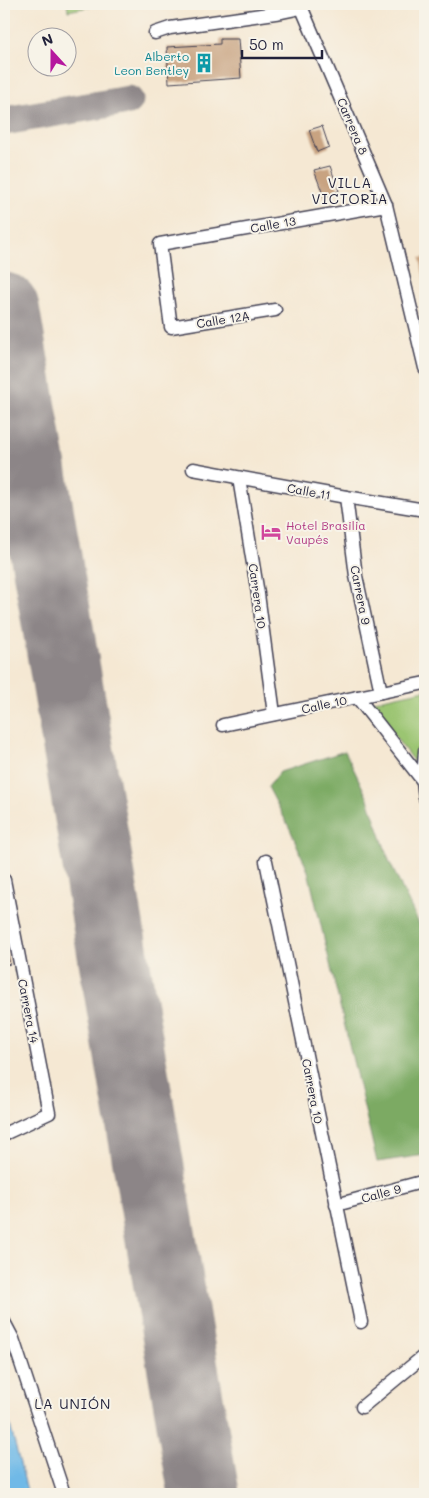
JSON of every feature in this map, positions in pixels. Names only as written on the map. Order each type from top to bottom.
[{"type":"street","points":[[155,33],[170,28],[282,12],[300,6]]},
{"type":"street","name":"Carrera 8","points":[[300,6],[386,204],[425,368]]},
{"type":"street","name":"Calle 13","points":[[171,327],[160,244],[386,204]]},
{"type":"street","name":"Calle 12A","points":[[171,327],[275,310]]},
{"type":"street","name":"Calle 11","points":[[193,469],[425,510]]},
{"type":"street","name":"Carrera 10","points":[[239,478],[258,594],[274,714]]},
{"type":"street","name":"Carrera 9","points":[[346,497],[356,576],[382,692]]},
{"type":"street","name":"Calle 10","points":[[223,725],[425,683]]},
{"type":"street","points":[[357,697],[423,781]]},
{"type":"street","points":[[425,751],[423,765],[425,798]]},
{"type":"street","name":"Carrera 10","points":[[266,861],[361,1322]]},
{"type":"street","name":"Carrera 14","points":[[4,880],[49,1113],[4,1134]]},
{"type":"street","name":"Calle 9","points":[[336,1205],[425,1181]]},
{"type":"street","points":[[4,1322],[13,1339],[64,1494]]},
{"type":"street","points":[[362,1407],[425,1355]]},
{"type":"green space","points":[[67,4],[104,4],[68,11]]},
{"type":"green space","points":[[425,690],[425,720],[417,766],[369,702]]},
{"type":"green space","points":[[345,751],[368,799],[390,863],[425,936],[425,1155],[377,1162],[308,871],[290,829],[268,787],[280,772]]},
{"type":"water","points":[[4,1402],[28,1494],[4,1494]]},
{"type":"building","name":"Alberto Leon Bentley","points":[[220,39],[238,39],[241,78],[169,83],[167,47],[220,44]]},
{"type":"building","points":[[322,126],[329,147],[317,152],[309,130]]},
{"type":"building","points":[[330,166],[339,191],[324,197],[314,170]]},
{"type":"building","points":[[425,257],[425,280],[424,280],[420,258]]},
{"type":"building","points":[[4,947],[10,964],[4,966]]},
{"type":"taxiway","points":[[4,121],[129,100]]},
{"type":"runway","points":[[4,308],[204,1494]]},
{"type":"place","name":"Alberto Leon Bentley","points":[[204,63]]},
{"type":"place","name":"Hotel Brasilia Vaupés","points":[[271,532]]},
{"type":"district","name":"VILLA VICTORIA","points":[[350,190]]},
{"type":"district","name":"LA UNIÓN","points":[[73,1403]]}]
